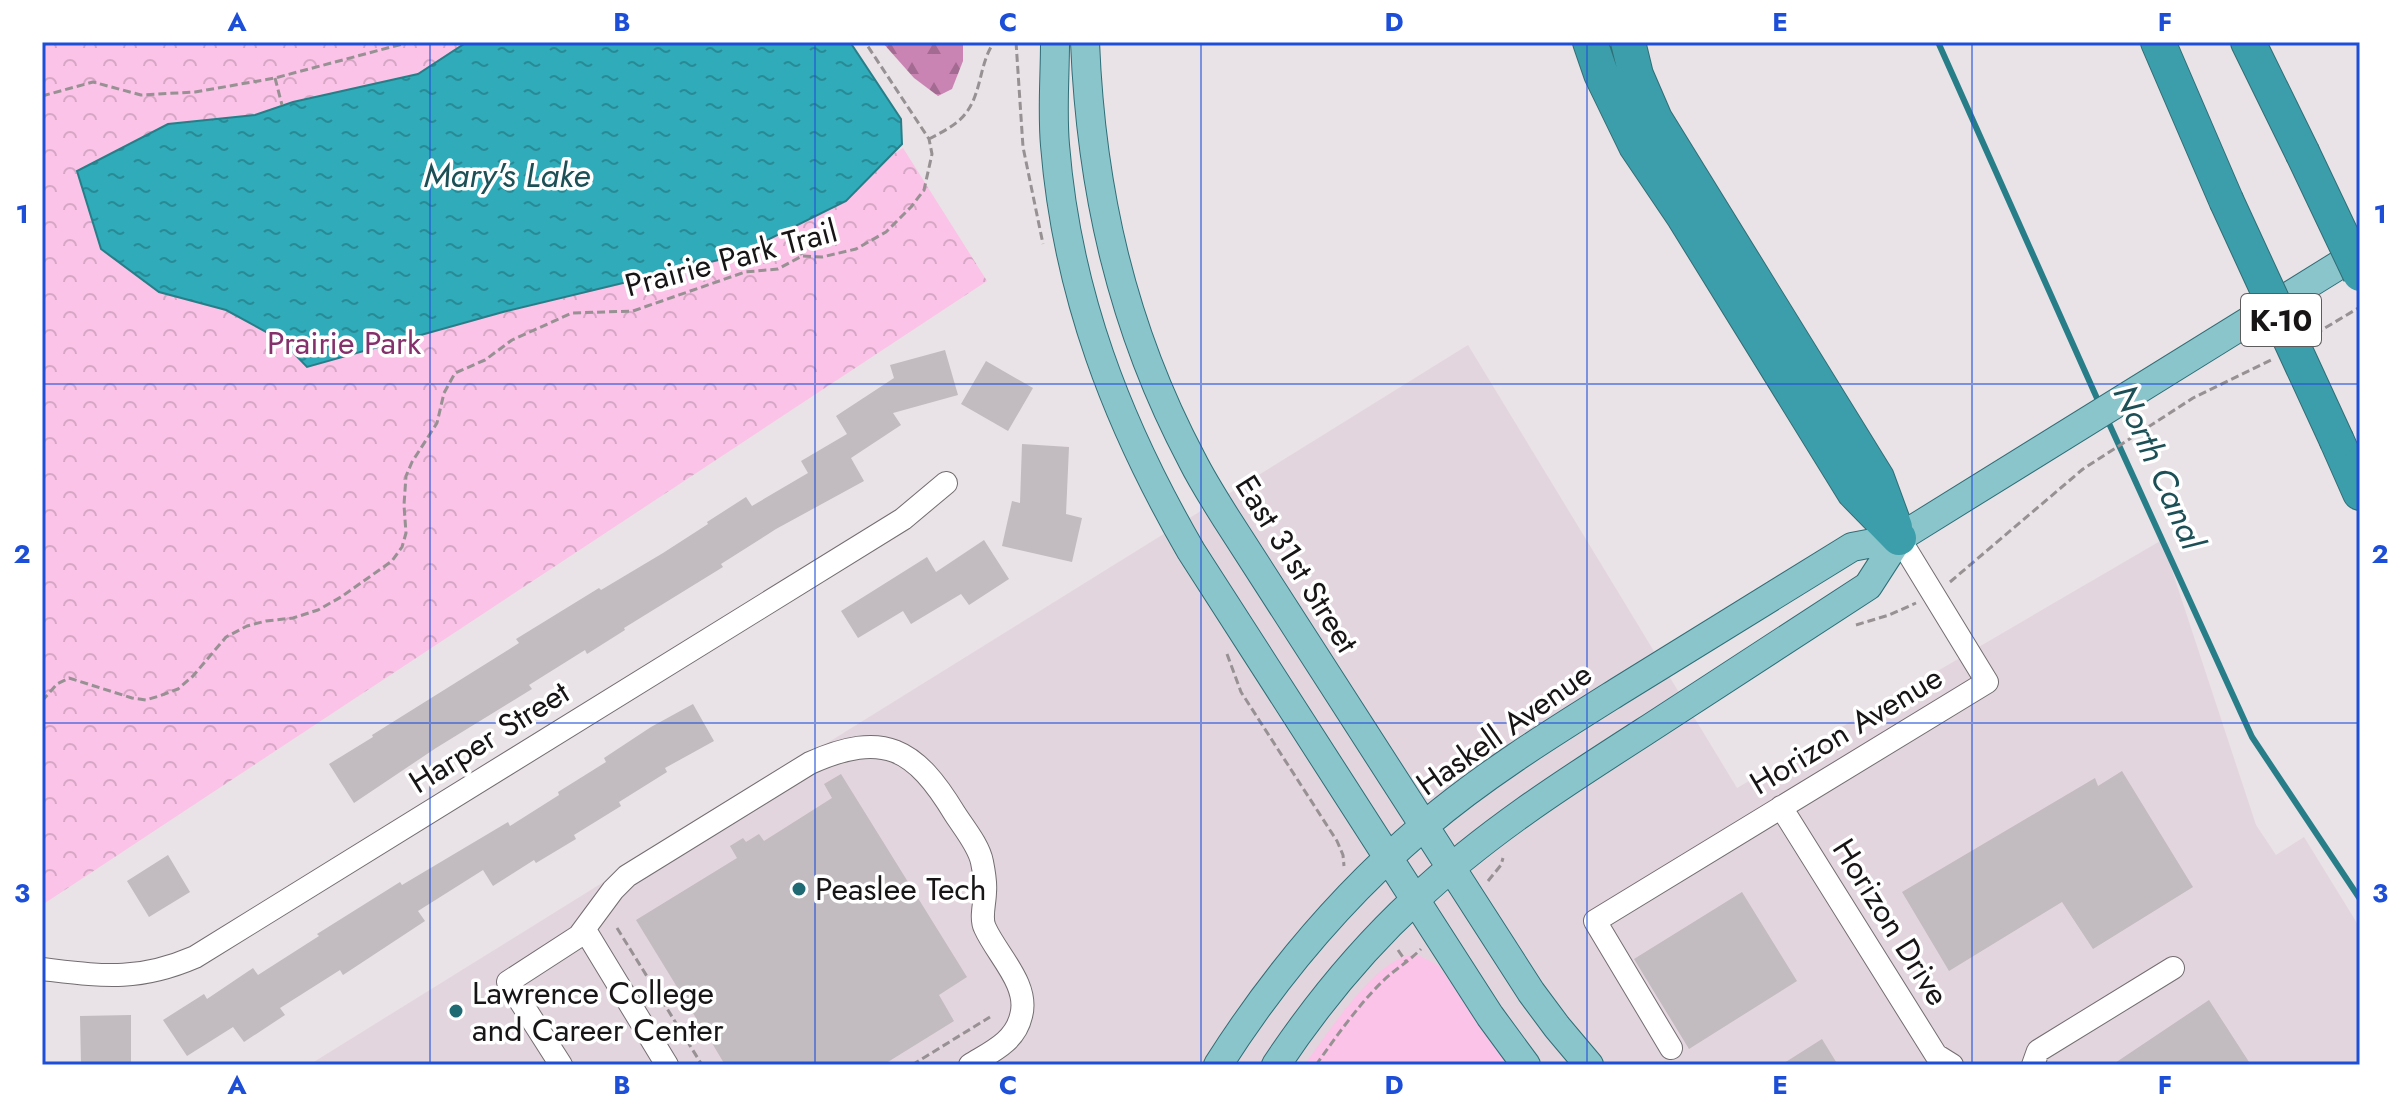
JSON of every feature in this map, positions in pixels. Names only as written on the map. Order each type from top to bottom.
[{"type":"highway","points":[[1590,42],[1619,116],[1636,146],[1684,217],[1854,492],[1899,538]]},
{"type":"highway","points":[[1628,42],[1639,86],[1655,119],[1877,478],[1899,538]]},
{"type":"highway","name":"K-10","points":[[2158,42],[2226,200],[2360,493]]},
{"type":"highway","name":"K-10","points":[[2248,42],[2360,274]]},
{"type":"main road","points":[[1055,42],[1055,144],[1067,235],[1098,354],[1129,434],[1191,551],[1490,1016],[1526,1065]]},
{"type":"main road","name":"East 31st Street","points":[[1085,42],[1089,121],[1102,210],[1126,301],[1158,389],[1192,461],[1531,992],[1589,1065]]},
{"type":"main road","name":"Haskell Avenue","points":[[1218,1065],[1268,991],[1314,936],[1388,859],[1424,826],[1531,746],[1852,547],[1899,538],[2360,252]]},
{"type":"main road","name":"Haskell Avenue","points":[[1276,1065],[1326,996],[1415,900],[1451,868],[1546,795],[1868,586],[1899,538]]},
{"type":"street","name":"Harper Street","points":[[42,969],[115,977],[146,973],[195,957],[903,519],[946,483]]},
{"type":"street","name":"Horizon Avenue","points":[[1671,1048],[1595,921],[1987,682],[1899,538]]},
{"type":"street","points":[[561,1065],[508,982],[579,936],[627,876],[810,763],[835,752],[876,745],[918,765],[937,784],[982,858],[986,888],[983,925],[1022,997],[1022,1014],[1007,1042],[970,1065]]},
{"type":"street","name":"Horizon Drive","points":[[1781,807],[1936,1055],[1952,1065]]},
{"type":"street","points":[[585,930],[667,1065]]},
{"type":"street","points":[[2033,1065],[2038,1051],[2173,968]]},
{"type":"path","points":[[42,96],[93,82],[141,95],[195,92],[275,78],[410,42]]},
{"type":"path","points":[[865,42],[929,139],[959,121],[966,113],[994,42]]},
{"type":"path","points":[[275,78],[282,105]]},
{"type":"path","name":"Prairie Park Trail","points":[[42,701],[57,684],[69,678],[146,700],[178,689],[226,637],[247,626],[318,610],[341,597],[392,561],[402,547],[406,533],[406,476],[437,423],[444,393],[455,373],[485,360],[512,340],[572,313],[633,311],[745,272],[778,269],[802,256],[822,257],[856,249],[886,232],[924,190],[932,154],[929,139]]},
{"type":"path","points":[[789,229],[802,256]]},
{"type":"path","points":[[2304,340],[2360,307]]},
{"type":"path","points":[[1951,581],[2083,469],[2193,398],[2278,356]]},
{"type":"path","points":[[617,928],[702,1065]]},
{"type":"path","points":[[1316,1065],[1366,1001],[1393,972],[1407,963]]},
{"type":"path","points":[[912,1065],[990,1017]]},
{"type":"shaded area","points":[[1468,345],[1737,788],[2162,540],[2256,825],[2276,855],[2304,837],[2360,928],[2360,1065],[309,1065]]},
{"type":"green space","name":"Prairie Park","points":[[42,42],[794,42],[873,167],[903,148],[987,281],[42,905]]},
{"type":"green space","points":[[882,42],[963,42],[963,61],[952,89],[938,96],[914,78]]},
{"type":"green space","points":[[1410,955],[1420,956],[1438,965],[1509,1065],[1304,1065],[1366,985],[1381,971]]},
{"type":"water","name":"Mary's Lake","points":[[467,42],[850,42],[901,119],[902,144],[846,201],[735,256],[503,312],[307,367],[281,340],[226,310],[159,292],[101,249],[77,171],[168,124],[255,115],[293,102],[418,74]]},
{"type":"building","points":[[945,350],[958,395],[893,413],[901,425],[851,458],[864,481],[776,529],[721,564],[723,567],[587,654],[585,650],[529,685],[532,689],[354,803],[329,764],[519,643],[516,639],[663,553],[746,497],[752,506],[808,473],[801,461],[847,434],[836,416],[894,378],[890,365]]},
{"type":"building","points":[[986,361],[1033,388],[1008,431],[961,404]]},
{"type":"building","points":[[1022,444],[1069,447],[1066,514],[1082,518],[1072,562],[1002,546],[1012,501],[1020,503]]},
{"type":"building","points":[[984,540],[1009,579],[969,605],[961,594],[911,624],[903,611],[858,638],[841,611],[927,557],[936,572]]},
{"type":"building","points":[[693,704],[714,741],[665,768],[667,772],[619,802],[621,806],[536,863],[534,860],[493,886],[483,870],[418,911],[425,921],[343,975],[340,970],[280,1008],[285,1015],[244,1042],[233,1027],[187,1056],[163,1020],[204,994],[207,999],[253,968],[258,975],[400,882],[402,885],[508,822],[510,826],[606,762],[604,758]]},
{"type":"building","points":[[2122,771],[2193,887],[2093,949],[2062,902],[1949,971],[1902,892],[2095,778],[2098,786]]},
{"type":"building","name":"Peaslee Tech","points":[[841,774],[967,977],[939,995],[954,1021],[883,1065],[725,1065],[709,1038],[701,1043],[688,1023],[696,1018],[636,920],[737,858],[730,846],[743,838],[746,842],[759,834],[764,841],[832,798],[824,784]]},
{"type":"building","points":[[168,855],[190,892],[149,917],[127,881]]},
{"type":"building","points":[[1742,892],[1797,981],[1689,1049],[1634,959]]},
{"type":"building","points":[[2209,1000],[2251,1065],[2112,1065]]},
{"type":"building","points":[[131,1015],[131,1063],[81,1063],[80,1016]]},
{"type":"building","points":[[1822,1039],[1838,1065],[1781,1065]]},
{"type":"waterway","name":"North Canal","points":[[1938,42],[2100,405]]},
{"type":"waterway","name":"North Canal","points":[[2107,419],[2252,737],[2360,899]]},
{"type":"place","name":"Peaslee Tech","points":[[799,889]]},
{"type":"place","name":"Lawrence College and Career Center","points":[[456,1011]]}]
